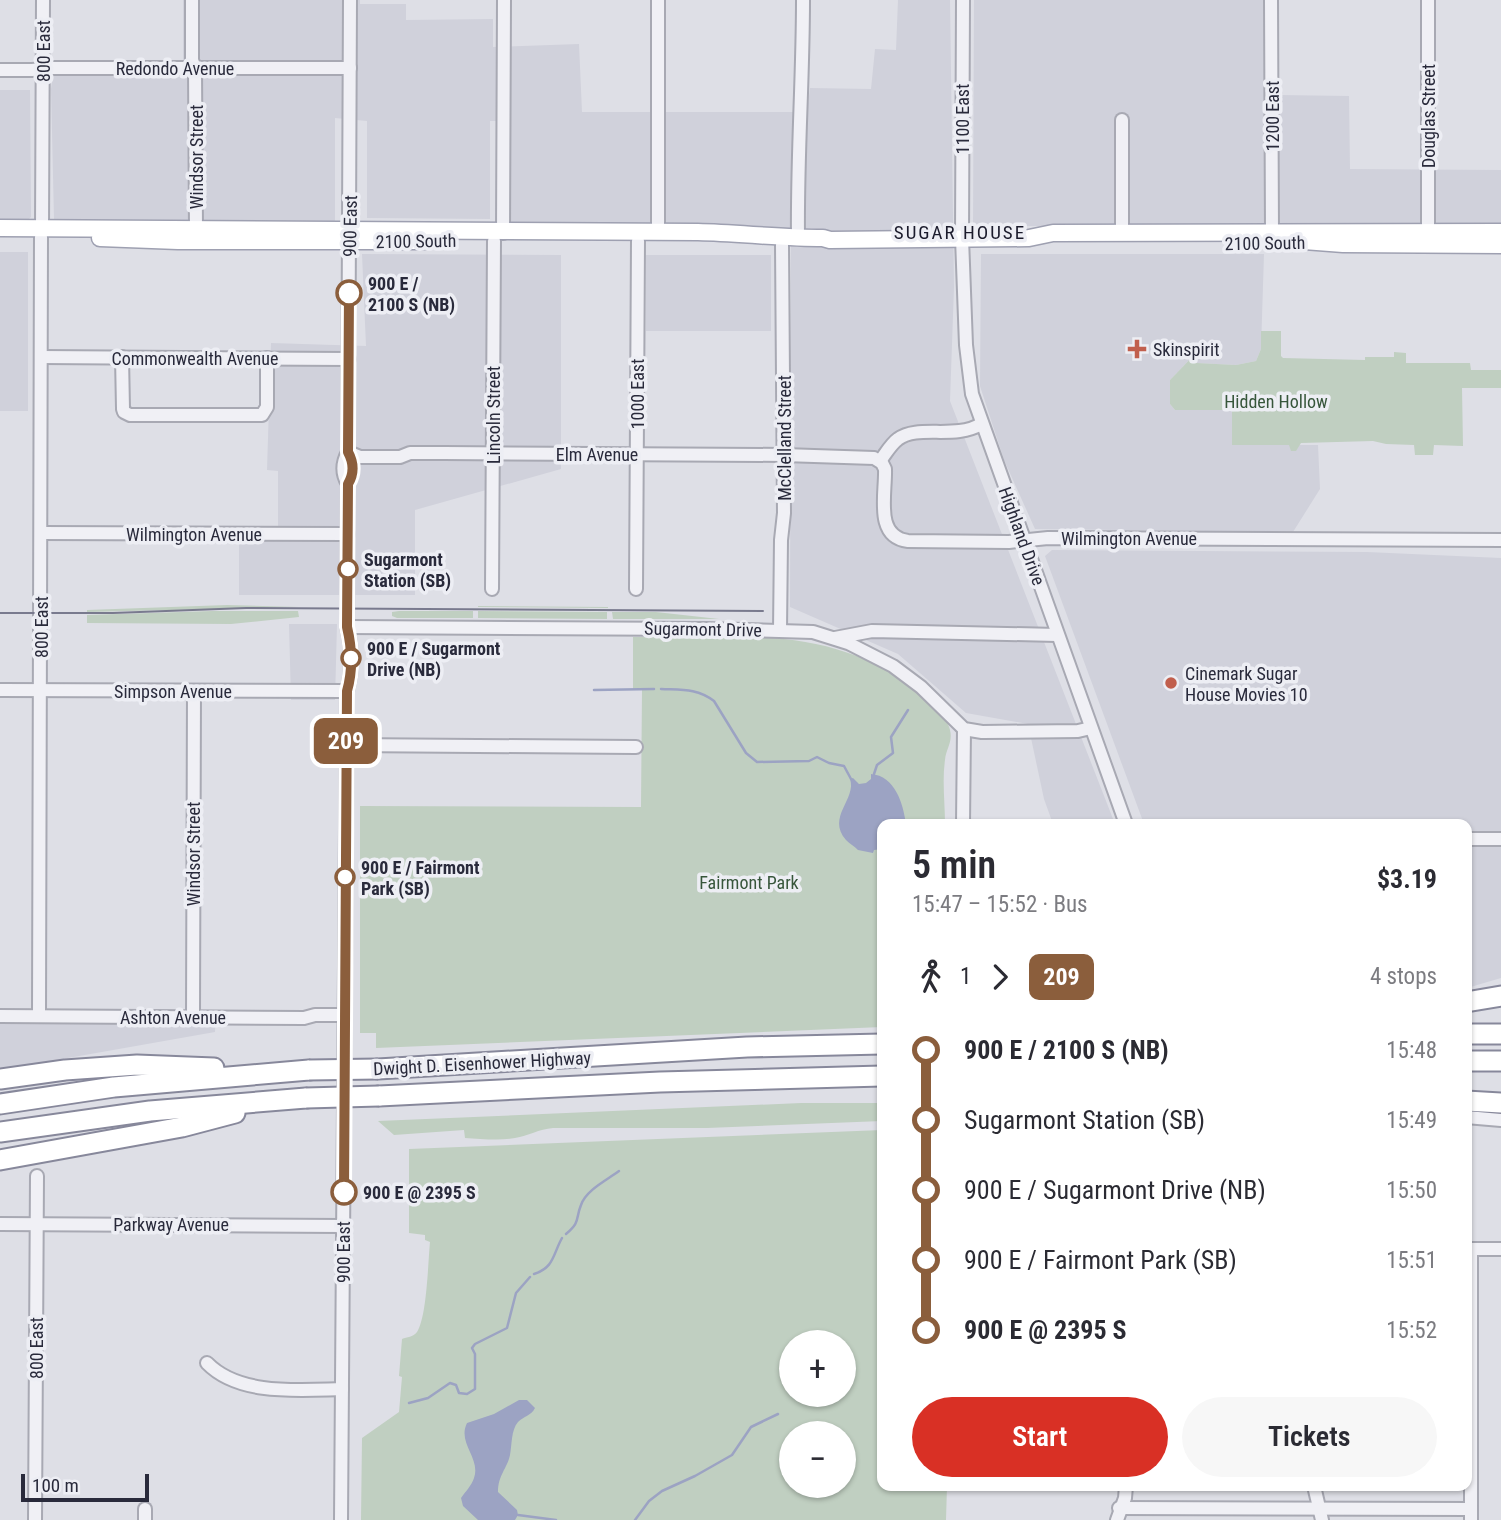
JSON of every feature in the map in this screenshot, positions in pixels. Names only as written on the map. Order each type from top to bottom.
[{"type":"highway","points":[[1472,1001],[1501,996]]},
{"type":"highway","points":[[1472,1034],[1501,1034]]},
{"type":"highway","name":"Dwight D. Eisenhower Highway","points":[[0,1104],[114,1087],[309,1070],[378,1069],[747,1047],[877,1044]]},
{"type":"highway","points":[[1472,1061],[1501,1061]]},
{"type":"highway","points":[[0,1079],[65,1070],[137,1065],[288,1072]]},
{"type":"highway","name":"Dwight D. Eisenhower Highway","points":[[0,1132],[150,1111],[296,1098],[877,1076]]},
{"type":"highway","points":[[660,1083],[877,1088]]},
{"type":"highway","points":[[0,1160],[182,1127],[296,1098]]},
{"type":"highway","points":[[1472,1101],[1501,1103]]},
{"type":"main road","name":"2100 South","points":[[0,228],[124,240],[196,236],[657,232],[741,233],[830,240],[1029,238],[1053,233],[1501,232]]},
{"type":"main road","name":"2100 South","points":[[0,236],[42,232],[258,235],[269,230],[350,236]]},
{"type":"main road","points":[[609,241],[654,237],[657,232]]},
{"type":"main road","points":[[1343,244],[1357,239],[1421,238],[1428,232]]},
{"type":"main road","points":[[1180,244],[1182,239],[1213,238],[1220,234]]},
{"type":"main road","name":"2100 South","points":[[505,235],[609,241],[668,241],[697,236],[741,237],[782,244],[823,246],[830,240]]},
{"type":"main road","points":[[782,244],[803,238]]},
{"type":"main road","name":"2100 South","points":[[1029,238],[1054,244],[1310,241],[1343,244],[1501,244]]},
{"type":"street","name":"800 East","points":[[39,1016],[43,0]]},
{"type":"street","name":"Windsor Street","points":[[192,0],[196,236]]},
{"type":"street","name":"900 East","points":[[341,1520],[347,691],[342,678],[343,644],[347,627],[348,484],[352,477],[353,464],[348,450],[350,0]]},
{"type":"street","name":"Lincoln Street","points":[[492,589],[492,454],[505,235],[504,0]]},
{"type":"street","points":[[657,232],[659,0]]},
{"type":"street","points":[[803,0],[802,93],[797,168],[803,238]]},
{"type":"street","name":"1100 East","points":[[962,238],[963,0]]},
{"type":"street","name":"1200 East","points":[[1271,0],[1272,233]]},
{"type":"street","name":"Douglas Street","points":[[1428,0],[1428,232]]},
{"type":"street","name":"Redondo Avenue","points":[[0,70],[350,68]]},
{"type":"street","points":[[1122,120],[1122,233]]},
{"type":"street","name":"Highland Drive","points":[[962,238],[968,370],[975,407],[1124,819]]},
{"type":"street","name":"1000 East","points":[[636,589],[638,241]]},
{"type":"street","name":"McClelland Street","points":[[780,631],[784,455],[782,244]]},
{"type":"street","name":"Commonwealth Avenue","points":[[41,357],[349,359]]},
{"type":"street","points":[[122,358],[123,409],[130,415],[262,415],[267,407],[267,358]]},
{"type":"street","points":[[784,455],[874,458],[880,461],[897,440],[907,434],[960,433],[981,425]]},
{"type":"street","name":"Elm Avenue","points":[[348,450],[400,449],[410,453],[492,454],[784,455]]},
{"type":"street","name":"Wilmington Avenue","points":[[880,461],[885,469],[886,525],[890,533],[898,539],[936,542],[1009,542],[1048,538],[1501,540]]},
{"type":"street","name":"Wilmington Avenue","points":[[41,534],[348,534]]},
{"type":"street","name":"Sugarmont Drive","points":[[347,627],[780,631],[813,632],[835,638],[872,631],[1057,635]]},
{"type":"street","points":[[835,638],[873,654],[903,673],[964,729],[982,732],[1078,731],[1091,728]]},
{"type":"street","name":"Simpson Avenue","points":[[0,690],[347,691]]},
{"type":"street","name":"Windsor Street","points":[[193,1017],[194,691]]},
{"type":"street","points":[[963,819],[964,729]]},
{"type":"street","points":[[346,745],[636,747]]},
{"type":"street","points":[[1472,839],[1501,839]]},
{"type":"street","name":"Ashton Avenue","points":[[0,1016],[304,1018],[315,1015],[345,1015]]},
{"type":"street","points":[[1472,1118],[1501,1120]]},
{"type":"street","name":"800 East","points":[[35,1520],[37,1176]]},
{"type":"street","name":"Parkway Avenue","points":[[0,1224],[343,1226]]},
{"type":"street","points":[[1472,1250],[1501,1250]]},
{"type":"street","points":[[207,1363],[222,1376],[272,1389],[342,1389]]},
{"type":"street","points":[[1117,1491],[1118,1514]]},
{"type":"street","points":[[1118,1514],[1126,1491]]},
{"type":"street","points":[[1315,1491],[1320,1514]]},
{"type":"street","points":[[1118,1514],[1471,1515],[1471,1491]]},
{"type":"shaded area","points":[[183,0],[360,0],[360,4],[406,4],[406,20],[493,19],[493,47],[579,44],[582,112],[807,112],[810,88],[871,89],[875,49],[896,50],[898,0],[950,0],[954,287],[950,401],[1113,819],[1051,819],[1044,799],[1028,724],[966,713],[898,654],[790,607],[791,230],[510,231],[510,121],[490,121],[490,219],[367,218],[367,121],[335,118],[335,221],[54,219],[51,89],[54,66],[183,64]]},
{"type":"shaded area","points":[[974,0],[1279,0],[1279,95],[1349,96],[1350,169],[1501,170],[1501,225],[973,226]]},
{"type":"shaded area","points":[[0,90],[30,90],[31,217],[28,220],[0,219]]},
{"type":"shaded area","points":[[0,252],[28,252],[28,411],[0,411]]},
{"type":"shaded area","points":[[362,254],[561,255],[561,469],[415,510],[415,595],[239,595],[239,527],[278,526],[278,471],[267,470],[271,343],[366,346]]},
{"type":"shaded area","points":[[981,254],[1264,254],[1261,349],[1256,361],[1236,365],[1197,363],[1196,353],[1170,380],[1170,404],[1175,410],[1232,409],[1233,445],[1318,445],[1320,489],[1293,532],[1035,529],[1004,460],[980,386]]},
{"type":"shaded area","points":[[646,255],[771,255],[771,331],[646,331]]},
{"type":"shaded area","points":[[1052,550],[1367,552],[1501,558],[1501,978],[1472,987],[1472,819],[1142,819],[1045,556]]},
{"type":"shaded area","points":[[289,624],[337,624],[335,700],[291,700]]},
{"type":"shaded area","points":[[0,1009],[216,1010],[215,1032],[0,1070]]},
{"type":"green space","name":"Hidden Hollow","points":[[1261,331],[1281,331],[1283,358],[1365,360],[1365,357],[1394,357],[1394,352],[1406,353],[1406,363],[1470,363],[1471,370],[1501,370],[1501,388],[1462,388],[1463,446],[1434,445],[1433,455],[1415,455],[1414,445],[1373,441],[1301,443],[1296,451],[1291,451],[1289,445],[1232,445],[1232,410],[1175,410],[1170,404],[1170,380],[1197,352],[1197,363],[1236,365],[1256,361],[1261,349]]},
{"type":"green space","points":[[227,605],[299,607],[87,612],[87,610]]},
{"type":"green space","points":[[478,607],[608,607],[608,608]]},
{"type":"green space","points":[[298,611],[299,617],[231,624],[87,623],[87,615]]},
{"type":"green space","points":[[473,611],[473,618],[392,616],[392,612]]},
{"type":"green space","points":[[478,611],[607,612],[607,619],[478,618]]},
{"type":"green space","points":[[612,612],[656,612],[719,619],[613,619]]},
{"type":"green space","name":"Fairmont Park","points":[[633,637],[786,639],[858,657],[891,674],[946,721],[951,734],[944,768],[945,819],[877,819],[877,1027],[376,1048],[376,1033],[360,1033],[360,806],[641,807],[642,689],[633,689]]},
{"type":"green space","points":[[801,1103],[877,1103],[877,1121],[707,1128],[553,1128],[497,1140],[465,1138],[464,1130],[394,1135],[378,1121]]},
{"type":"green space","points":[[877,1130],[877,1491],[947,1491],[946,1520],[361,1520],[362,1438],[399,1412],[402,1339],[417,1332],[425,1302],[430,1242],[425,1240],[425,1235],[409,1233],[409,1149]]},
{"type":"water","points":[[871,774],[879,776],[892,785],[900,799],[905,819],[877,819],[877,850],[873,853],[858,850],[841,832],[839,824],[850,794],[850,779],[853,778],[859,784],[871,779]]},
{"type":"water","points":[[519,1400],[527,1400],[535,1408],[516,1425],[498,1492],[517,1510],[518,1515],[515,1520],[478,1520],[463,1506],[461,1498],[472,1483],[475,1471],[465,1437],[467,1423],[494,1414]]},
{"type":"waterway","points":[[594,690],[654,689]]},
{"type":"waterway","points":[[661,689],[695,692],[714,701],[746,753],[757,762],[809,761],[817,757],[844,766],[851,779]]},
{"type":"waterway","points":[[874,774],[877,765],[893,753],[891,737],[908,710]]},
{"type":"waterway","points":[[566,1234],[576,1223],[587,1195],[619,1171]]},
{"type":"waterway","points":[[534,1274],[546,1268],[562,1238]]},
{"type":"waterway","points":[[409,1403],[428,1398],[450,1383],[456,1385],[459,1393],[467,1394],[475,1389],[475,1354],[472,1348],[507,1328],[516,1293],[530,1277]]},
{"type":"waterway","points":[[635,1520],[649,1501],[662,1491],[732,1455],[751,1427],[778,1414]]},
{"type":"waterway","points":[[518,1515],[556,1520]]},
{"type":"tram line","points":[[0,613],[113,613],[246,608],[763,611]]},
{"type":"bus line","name":"209","points":[[344,1192],[347,691],[351,677],[351,643],[347,627],[348,484],[352,477],[353,464],[348,452],[349,293]]},
{"type":"place","name":"900 E / 2100 S (NB)","points":[[349,293]]},
{"type":"place","name":"Skinspirit","points":[[1137,349]]},
{"type":"place","name":"Sugarmont Station (SB)","points":[[348,569]]},
{"type":"place","name":"900 E / Sugarmont Drive (NB)","points":[[351,658]]},
{"type":"place","name":"Cinemark Sugar House Movies 10","points":[[1171,683]]},
{"type":"place","name":"900 E / Fairmont Park (SB)","points":[[345,877]]},
{"type":"place","name":"900 E @ 2395 S","points":[[344,1192]]},
{"type":"district","name":"SUGAR HOUSE","points":[[960,232]]}]
